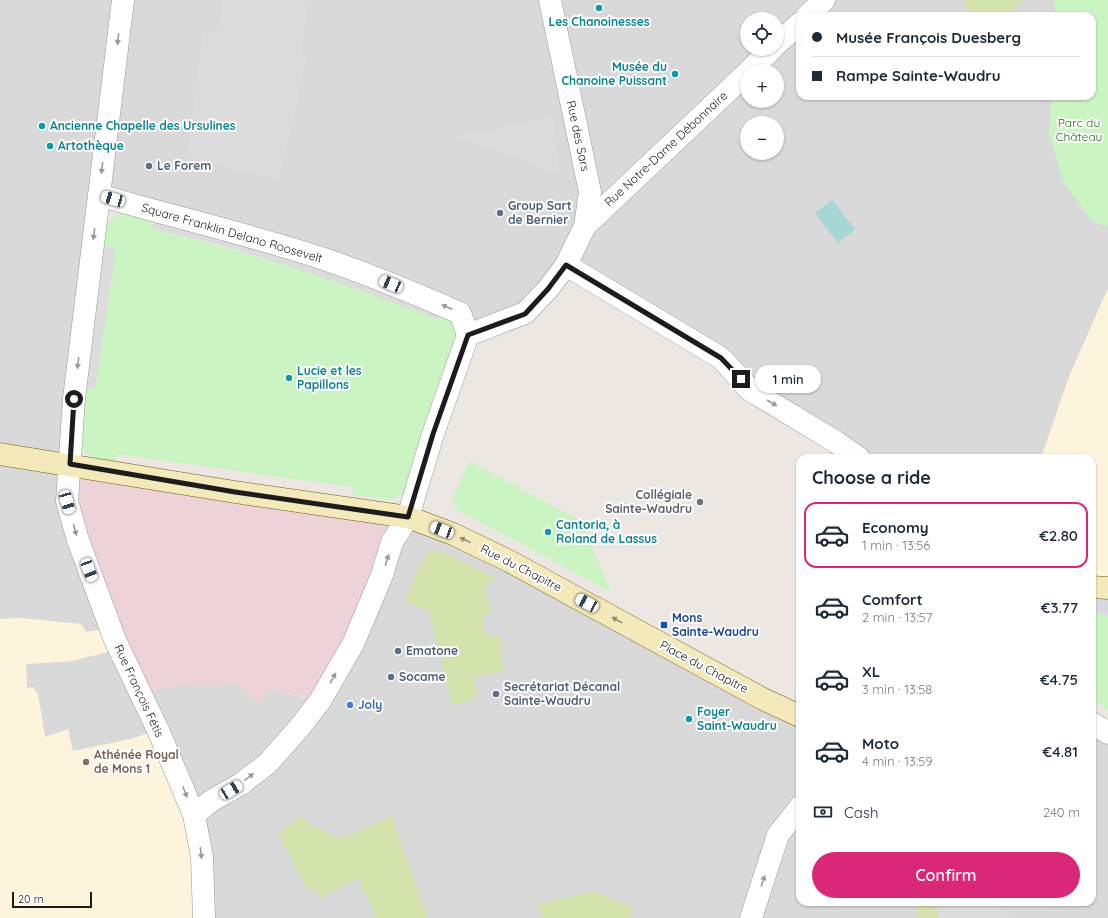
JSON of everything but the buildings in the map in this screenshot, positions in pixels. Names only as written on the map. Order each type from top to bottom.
[{"type":"street","points":[[70,464],[74,399],[123,0]]},
{"type":"street","name":"Rue des Sars","points":[[550,0],[590,192],[585,226]]},
{"type":"street","points":[[811,12],[824,0]]},
{"type":"street","points":[[784,38],[796,27]]},
{"type":"street","name":"Rue Notre-Dame Débonnaire","points":[[756,64],[765,56]]},
{"type":"street","name":"Rue Notre-Dame Débonnaire","points":[[585,226],[740,80]]},
{"type":"street","name":"Square Franklin Delano Roosevelt","points":[[99,195],[161,214],[222,228],[377,278],[460,313],[468,335]]},
{"type":"street","points":[[194,815],[211,801],[241,784],[268,763],[299,728],[320,701],[353,644],[382,575],[392,542],[408,517],[433,434],[468,335],[525,314],[548,289],[566,265],[585,226]]},
{"type":"street","points":[[566,265],[721,358],[750,390],[853,454]]},
{"type":"street","name":"Rue du Chapitre","points":[[0,454],[70,464],[235,492],[408,517],[453,534],[509,561],[652,638]]},
{"type":"street","name":"Rue François Fétis","points":[[70,464],[67,502],[78,540],[120,651],[158,730],[194,815],[202,857],[204,918]]},
{"type":"street","points":[[1096,587],[1108,588]]},
{"type":"street","name":"Place du Chapitre","points":[[652,638],[763,699],[796,714]]},
{"type":"street","points":[[1096,726],[1108,733]]},
{"type":"street","points":[[751,918],[778,835],[796,812]]},
{"type":"shaded area","points":[[0,0],[1108,0],[1108,588],[1096,587],[1096,454],[853,454],[566,265],[548,289],[468,335],[99,196],[70,465],[111,628],[86,632],[21,618],[0,619]]},
{"type":"shaded area","points":[[222,0],[308,0],[301,54],[308,56],[296,97],[299,99],[278,179],[187,158],[203,31],[219,33]]},
{"type":"shaded area","points":[[552,117],[560,174],[458,137]]},
{"type":"shaded area","points":[[154,220],[271,252],[441,310],[438,319],[345,285],[267,259],[217,244],[152,229]]},
{"type":"shaded area","points":[[100,245],[116,247],[95,390],[81,388]]},
{"type":"shaded area","points":[[1108,290],[1108,588],[1096,581],[1096,454],[1042,454],[1068,379]]},
{"type":"shaded area","points":[[70,465],[408,517],[320,701],[269,688],[258,704],[238,684],[180,685],[160,688],[141,696],[78,540]]},
{"type":"shaded area","points":[[408,517],[796,714],[796,906],[1096,906],[1096,726],[1108,733],[1108,918],[204,918],[158,730],[131,739],[73,751],[45,737],[38,694],[27,688],[26,664],[72,661],[119,649],[141,696],[160,688],[180,685],[238,684],[258,704],[269,688],[304,698]]},
{"type":"shaded area","points":[[1096,587],[1108,588],[1108,615],[1096,613]]},
{"type":"shaded area","name":"Athénée Royal de Mons 1","points":[[21,618],[81,624],[86,632],[111,628],[119,649],[72,661],[26,664],[27,688],[33,687],[38,694],[45,737],[68,729],[73,751],[131,739],[158,730],[177,772],[204,918],[0,918],[0,619]]},
{"type":"shaded area","points":[[932,906],[1006,906],[1013,918],[940,918]]},
{"type":"green space","points":[[964,0],[1023,0],[1008,12],[968,12]]},
{"type":"green space","name":"Parc du Château","points":[[1054,0],[1108,0],[1108,224],[1104,227],[1090,219],[1064,183],[1049,133],[1052,100],[1096,100],[1096,12],[1055,12]]},
{"type":"green space","points":[[120,214],[129,214],[154,220],[152,229],[224,247],[296,269],[438,319],[441,310],[449,314],[458,336],[404,494],[390,500],[353,494],[353,487],[117,454],[115,461],[92,457],[84,452],[75,442],[81,388],[95,390],[116,247],[100,245],[108,223]]},
{"type":"green space","points":[[469,461],[580,520],[611,592],[456,509],[453,497]]},
{"type":"green space","points":[[441,551],[497,579],[485,585],[490,613],[483,614],[485,636],[500,635],[503,671],[474,677],[478,695],[472,697],[473,700],[452,705],[429,611],[404,601],[421,564],[429,552]]},
{"type":"green space","points":[[1096,613],[1108,615],[1108,710],[1096,702]]},
{"type":"green space","points":[[302,816],[310,826],[312,825],[340,839],[391,816],[428,918],[376,918],[358,878],[320,898],[315,888],[308,891],[278,833]]},
{"type":"green space","points":[[593,891],[634,908],[630,918],[542,918],[537,905]]},
{"type":"green space","points":[[916,906],[932,906],[940,918],[918,918]]},
{"type":"water","points":[[832,200],[855,229],[838,243],[815,213]]},
{"type":"place","name":"Les Chanoinesses","points":[[599,8]]},
{"type":"place","name":"Musée du Chanoine Puissant","points":[[675,74]]},
{"type":"place","name":"Ancienne Chapelle des Ursulines","points":[[42,126]]},
{"type":"place","name":"Artothèque","points":[[50,146]]},
{"type":"place","name":"Le Forem","points":[[149,166]]},
{"type":"place","name":"Group Sart de Bernier","points":[[500,213]]},
{"type":"place","name":"Lucie et les Papillons","points":[[289,378]]},
{"type":"place","name":"Collégiale Sainte-Waudru","points":[[700,502]]},
{"type":"place","name":"Cantoria, à Roland de Lassus","points":[[548,532]]},
{"type":"place","name":"Mons Sainte-Waudru","points":[[664,625]]},
{"type":"place","name":"Ematone","points":[[398,651]]},
{"type":"place","name":"Socame","points":[[391,677]]},
{"type":"place","name":"Secrétariat Décanal Sainte-Waudru","points":[[496,694]]},
{"type":"place","name":"Joly","points":[[350,705]]},
{"type":"place","name":"Foyer Saint-Waudru","points":[[689,719]]},
{"type":"place","name":"Athénée Royal de Mons 1","points":[[86,762]]},
{"type":"route","points":[[74,399],[70,464],[108,472],[235,492],[408,517],[433,434],[468,335],[525,314],[548,289],[566,265],[721,358],[741,379]]}]
